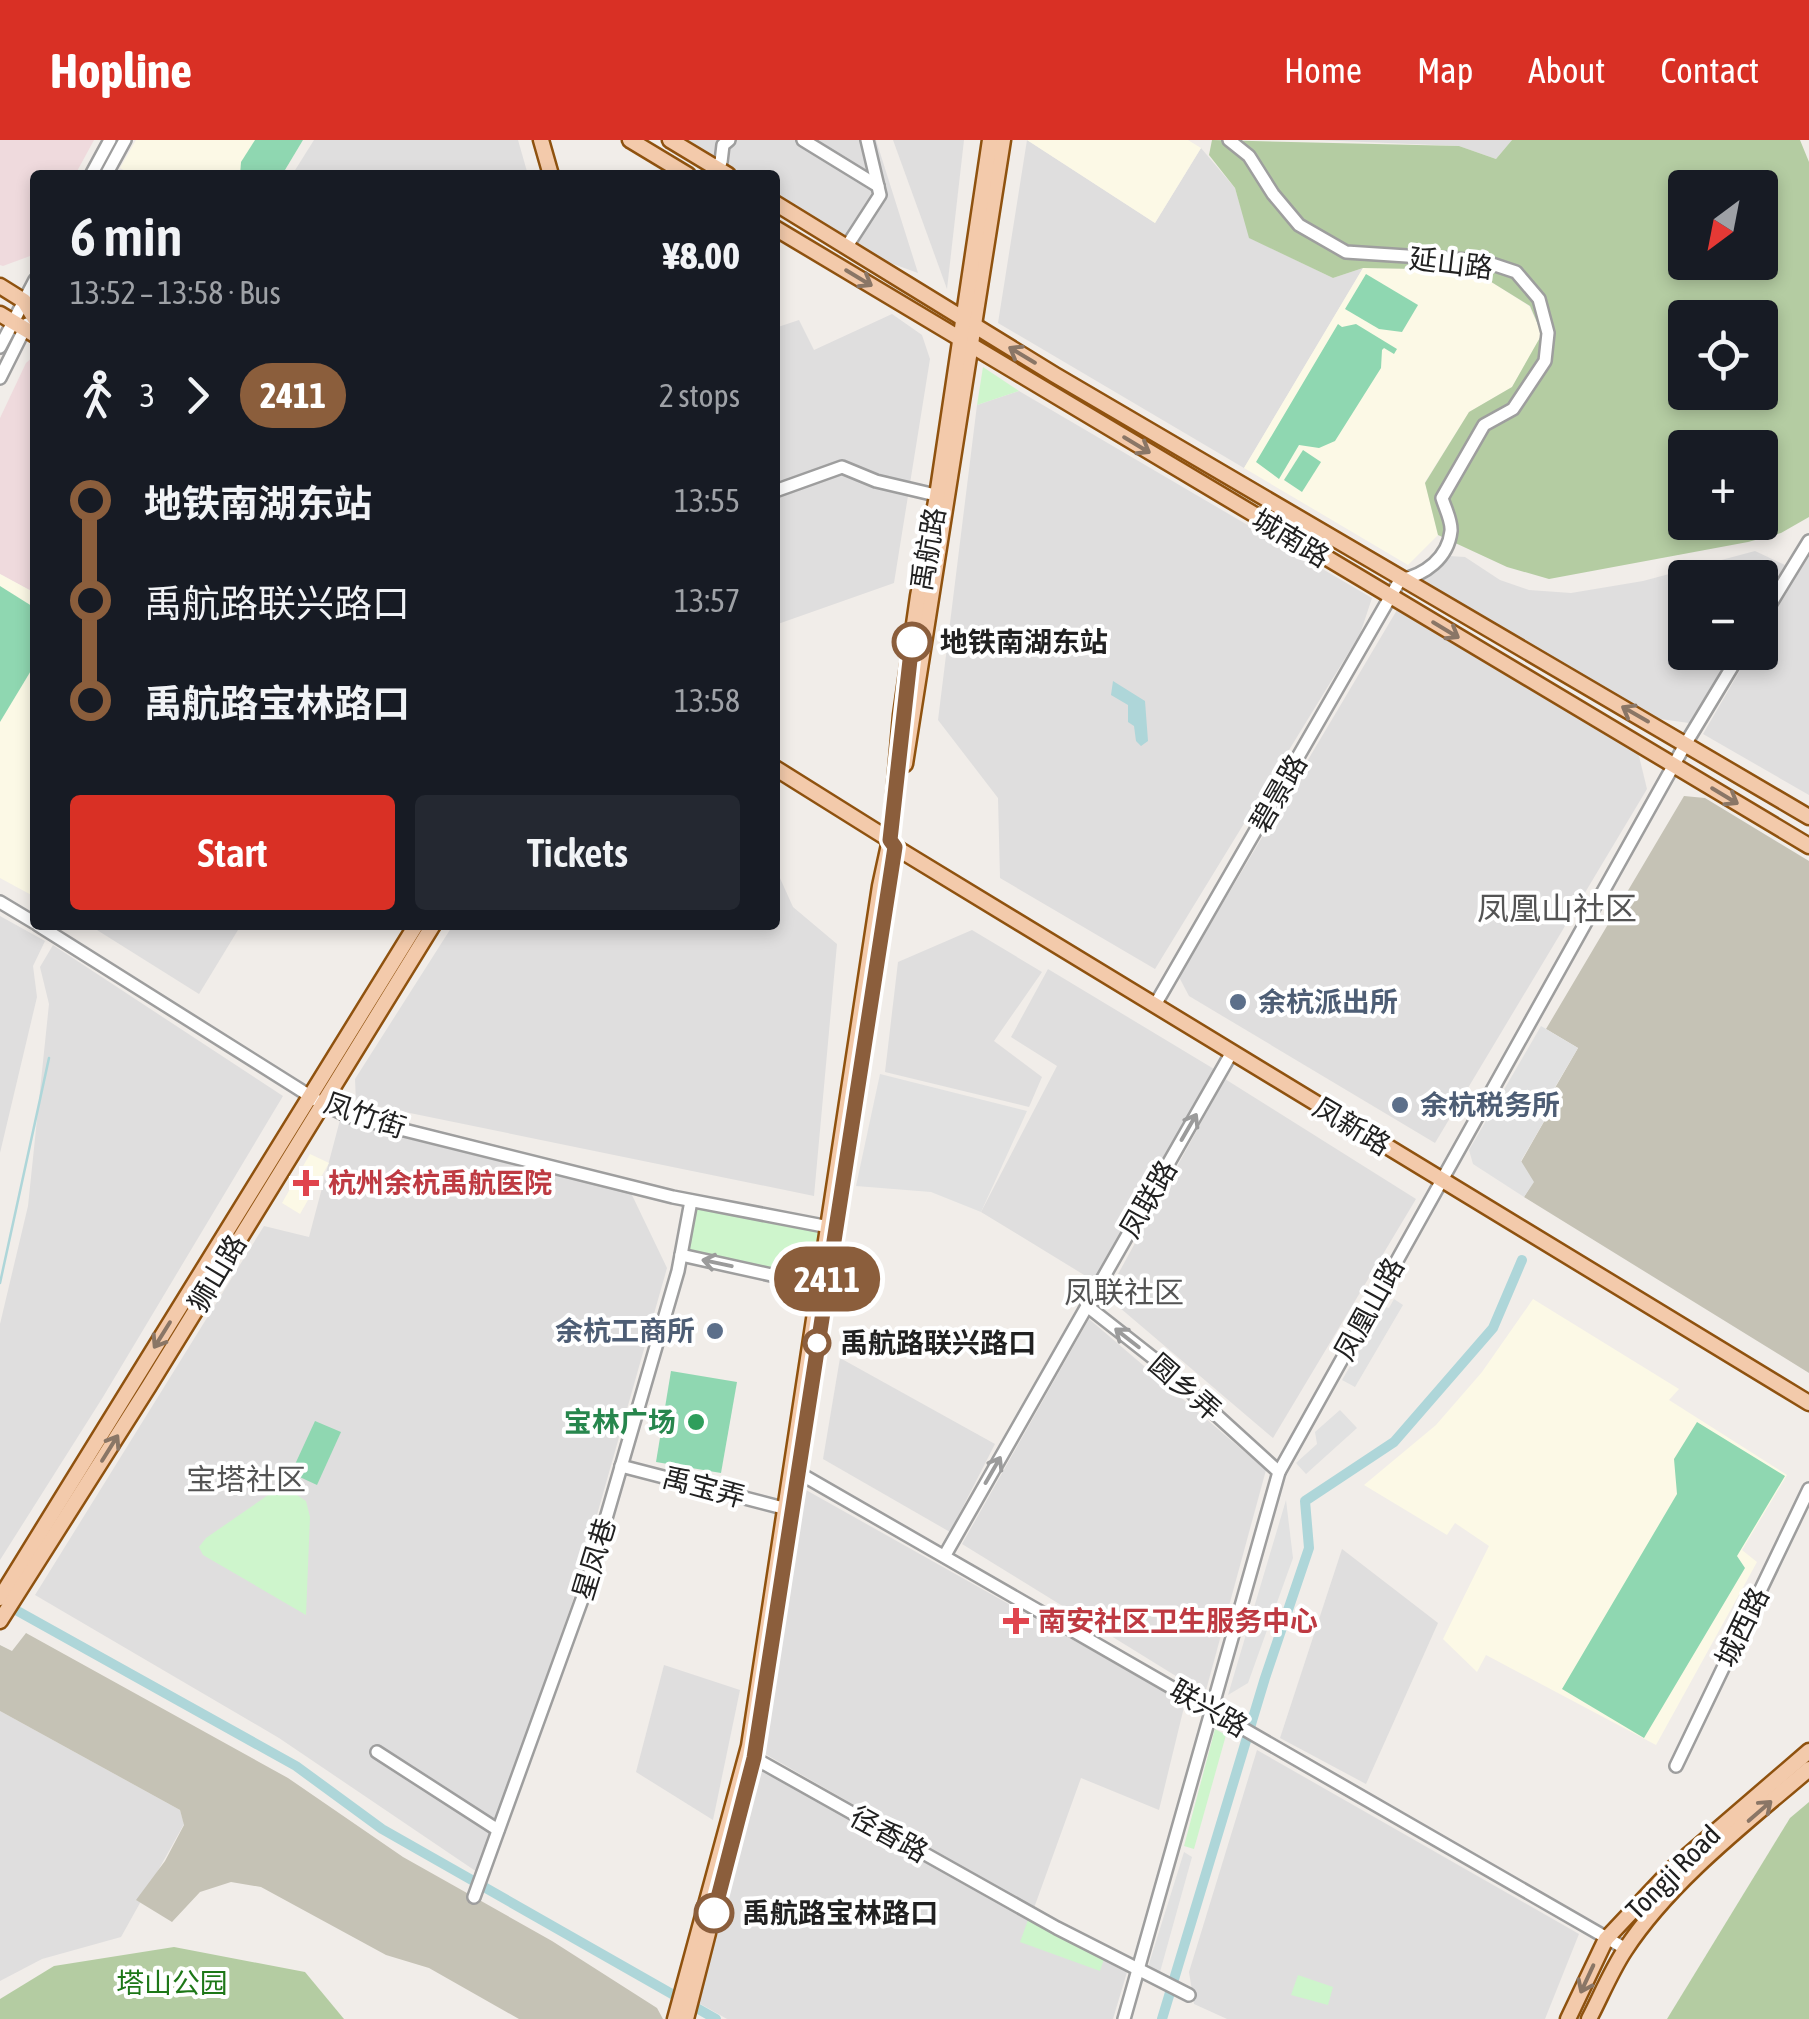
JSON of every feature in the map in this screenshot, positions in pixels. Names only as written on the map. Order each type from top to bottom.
[{"type":"main road","points":[[541,140],[549,170]]},
{"type":"main road","points":[[630,140],[680,170]]},
{"type":"main road","points":[[670,140],[719,170]]},
{"type":"main road","name":"禹航路","points":[[675,2019],[687,1991],[750,1756],[943,497],[990,140]]},
{"type":"main road","name":"禹航路","points":[[968,322],[1003,140]]},
{"type":"main road","name":"城南路","points":[[780,206],[1400,580],[1809,817]]},
{"type":"main road","name":"城南路","points":[[780,231],[1809,846]]},
{"type":"main road","points":[[0,286],[24,318]]},
{"type":"main road","name":"凤新路","points":[[780,771],[891,844]]},
{"type":"main road","name":"凤新路","points":[[780,781],[891,844],[1809,1404]]},
{"type":"main road","name":"禹航路","points":[[750,1756],[891,844]]},
{"type":"main road","name":"狮山路","points":[[0,1621],[14,1586],[149,1386],[413,930]]},
{"type":"main road","name":"狮山路","points":[[315,1099],[430,930]]},
{"type":"main road","name":"狮山路","points":[[0,1598],[14,1586]]},
{"type":"main road","name":"Tongji Road","points":[[1568,2019],[1606,1939],[1672,1869],[1809,1751]]},
{"type":"main road","name":"Tongji Road","points":[[1588,2019],[1626,1949],[1665,1902],[1724,1842],[1809,1769]]},
{"type":"main road","name":"禹航路","points":[[686,2019],[687,1991]]},
{"type":"street","points":[[94,170],[110,140]]},
{"type":"street","points":[[109,170],[125,140]]},
{"type":"street","points":[[721,170],[723,145],[729,140]]},
{"type":"street","points":[[803,140],[878,186]]},
{"type":"street","points":[[847,246],[880,196],[867,140]]},
{"type":"street","name":"延山路","points":[[1232,141],[1249,156],[1299,225],[1346,252],[1482,261],[1516,272],[1539,298],[1548,333],[1545,361],[1513,410],[1484,425],[1463,458],[1442,498],[1452,530],[1443,552],[1423,576],[1400,580]]},
{"type":"street","points":[[0,347],[24,318]]},
{"type":"street","points":[[0,378],[24,318]]},
{"type":"street","points":[[780,490],[842,467],[876,481],[943,497]]},
{"type":"street","points":[[1778,592],[1807,544]]},
{"type":"street","name":"碧景路","points":[[1156,1005],[1400,580]]},
{"type":"street","name":"凤凰山路","points":[[1124,2019],[1279,1472],[1730,670]]},
{"type":"street","name":"凤竹街","points":[[0,902],[30,920]]},
{"type":"street","name":"凤竹街","points":[[46,930],[348,1116],[694,1206],[829,1226]]},
{"type":"street","name":"凤联路","points":[[945,1555],[1232,1052]]},
{"type":"street","name":"星凤巷","points":[[474,1897],[584,1594],[694,1206]]},
{"type":"street","points":[[681,1255],[821,1286]]},
{"type":"street","name":"圆乡弄","points":[[1087,1306],[1156,1360],[1279,1472]]},
{"type":"street","name":"禹宝弄","points":[[621,1466],[787,1509]]},
{"type":"street","name":"联兴路","points":[[796,1471],[1626,1949]]},
{"type":"street","name":"城西路","points":[[1676,1766],[1809,1489]]},
{"type":"street","points":[[378,1752],[498,1830]]},
{"type":"street","name":"径香路","points":[[750,1756],[1030,1914],[1186,1994]]},
{"type":"shaded area","points":[[0,140],[94,140],[78,170],[30,170],[30,256],[0,265]]},
{"type":"shaded area","points":[[136,140],[303,140],[285,170],[120,168]]},
{"type":"shaded area","points":[[314,140],[518,140],[527,170],[295,170]]},
{"type":"shaded area","points":[[687,140],[876,140],[918,273],[882,260],[780,197],[780,170],[736,170]]},
{"type":"shaded area","points":[[893,140],[964,140],[947,289]]},
{"type":"shaded area","points":[[1027,140],[1155,223],[1201,148],[1235,188],[1250,238],[1333,278],[1363,268],[1244,468],[998,323]]},
{"type":"shaded area","points":[[1027,140],[1188,140],[1201,148],[1155,223]]},
{"type":"shaded area","points":[[1317,140],[1512,140],[1496,159],[1459,146]]},
{"type":"shaded area","points":[[1363,268],[1472,270],[1529,306],[1542,334],[1512,387],[1469,412],[1425,482],[1438,535],[1408,565],[1244,468]]},
{"type":"shaded area","points":[[892,314],[922,335],[930,359],[894,583],[780,623],[780,326],[799,320],[814,350]]},
{"type":"shaded area","points":[[30,359],[30,590],[0,574],[0,418]]},
{"type":"shaded area","points":[[1019,391],[1372,598],[1360,634],[1155,969],[1000,878],[998,798],[938,720],[977,405]]},
{"type":"shaded area","points":[[1809,550],[1809,795],[1703,734],[1740,670],[1778,670],[1778,604]]},
{"type":"shaded area","points":[[1755,551],[1774,560],[1721,560]]},
{"type":"shaded area","points":[[1449,556],[1465,557],[1500,580],[1529,590],[1571,593],[1668,574],[1668,670],[1722,670],[1689,723],[1653,718],[1423,582],[1433,567]]},
{"type":"shaded area","points":[[0,574],[30,590],[30,894],[0,878]]},
{"type":"shaded area","points":[[1397,610],[1638,752],[1647,789],[1435,1143],[1189,996],[1179,977]]},
{"type":"shaded area","points":[[1684,796],[1705,798],[1809,861],[1809,1373],[1524,1197],[1533,1182],[1521,1162],[1554,1104],[1548,1100],[1578,1048],[1546,1029]]},
{"type":"shaded area","points":[[780,878],[793,907],[837,944],[814,1196],[356,1102],[355,1079],[450,930],[780,930]]},
{"type":"shaded area","points":[[0,916],[45,941],[33,966],[37,997],[0,1153]]},
{"type":"shaded area","points":[[97,930],[238,930],[199,994]]},
{"type":"shaded area","points":[[972,930],[1042,972],[994,1041],[1042,1077],[1029,1107],[885,1072],[898,962]]},
{"type":"shaded area","points":[[53,945],[283,1096],[103,1397],[0,1560],[0,1324],[28,1206],[49,1004],[40,967]]},
{"type":"shaded area","points":[[1048,969],[1214,1069],[1094,1281],[981,1212],[1057,1066],[1011,1037]]},
{"type":"shaded area","points":[[1541,1026],[1578,1048],[1548,1099],[1554,1104],[1521,1161],[1534,1182],[1524,1197],[1473,1164],[1469,1150]]},
{"type":"shaded area","points":[[880,1074],[1027,1111],[981,1212],[931,1192],[856,1186]]},
{"type":"shaded area","points":[[1225,1079],[1416,1199],[1273,1438],[1106,1296]]},
{"type":"shaded area","points":[[340,1120],[631,1193],[667,1268],[572,1603],[477,1872],[279,1738],[35,1595],[264,1226],[309,1237]]},
{"type":"shaded area","name":"杭州余杭禹航医院","points":[[310,1154],[329,1163],[300,1214],[282,1203]]},
{"type":"shaded area","points":[[1394,1299],[1403,1305],[1355,1387],[1342,1380],[1385,1307],[1389,1308]]},
{"type":"shaded area","points":[[1533,1299],[1679,1389],[1669,1400],[1787,1475],[1742,1550],[1757,1562],[1656,1745],[1486,1655],[1477,1672],[1443,1639],[1489,1546],[1455,1523],[1447,1535],[1364,1485],[1436,1425],[1482,1372]]},
{"type":"shaded area","points":[[1089,1319],[1266,1470],[1205,1694],[962,1544]]},
{"type":"shaded area","points":[[840,1358],[995,1444],[950,1532],[823,1459]]},
{"type":"shaded area","points":[[1340,1410],[1357,1428],[1306,1474],[1296,1463],[1317,1444],[1315,1432]]},
{"type":"shaded area","points":[[806,1490],[1185,1703],[1159,1810],[1081,1778],[1034,1908],[760,1751]]},
{"type":"shaded area","points":[[1286,1500],[1293,1558],[1248,1683],[1228,1695]]},
{"type":"shaded area","points":[[1342,1549],[1438,1623],[1366,1784],[1280,1738]]},
{"type":"shaded area","points":[[26,1633],[288,1778],[403,1857],[552,1941],[657,2008],[663,2019],[519,2019],[429,1968],[386,1955],[261,1887],[231,1882],[200,1892],[172,1922],[136,1900],[165,1861],[184,1825],[180,1810],[0,1711],[0,1645],[12,1651]]},
{"type":"shaded area","points":[[664,1665],[740,1690],[713,1820],[636,1772]]},
{"type":"shaded area","points":[[0,1711],[180,1810],[184,1824],[121,1937],[42,1959],[0,1981]]},
{"type":"shaded area","points":[[1257,1750],[1579,1934],[1545,2019],[1227,2019],[1194,2004],[1189,1972]]},
{"type":"shaded area","points":[[759,1766],[1127,1972],[1113,2019],[727,2019],[697,2002]]},
{"type":"shaded area","points":[[1184,1852],[1192,1857],[1160,1972],[1148,1967]]},
{"type":"green space","points":[[255,140],[303,140],[285,170],[240,170]]},
{"type":"green space","points":[[1212,140],[1459,146],[1496,159],[1512,140],[1800,140],[1809,162],[1809,517],[1778,534],[1778,430],[1668,430],[1668,540],[1755,540],[1549,579],[1507,567],[1438,535],[1425,483],[1469,412],[1512,387],[1542,334],[1530,306],[1472,270],[1363,268],[1333,278],[1249,238],[1235,188],[1209,155]]},
{"type":"green space","points":[[1366,274],[1418,305],[1402,332],[1379,329],[1345,309]]},
{"type":"green space","points":[[1338,324],[1356,324],[1397,349],[1394,354],[1382,350],[1381,368],[1335,441],[1319,448],[1299,445],[1279,479],[1256,462]]},
{"type":"green space","points":[[983,367],[1019,391],[977,405]]},
{"type":"green space","points":[[1303,450],[1321,462],[1302,492],[1284,480]]},
{"type":"green space","points":[[0,586],[30,605],[30,672],[0,722]]},
{"type":"green space","points":[[690,1205],[824,1230],[818,1282],[687,1250]]},
{"type":"green space","name":"宝林广场","points":[[671,1371],[737,1382],[721,1473],[656,1462]]},
{"type":"green space","points":[[315,1421],[341,1432],[317,1485],[291,1473]]},
{"type":"green space","points":[[1697,1422],[1785,1476],[1737,1556],[1745,1568],[1644,1738],[1562,1689],[1677,1494],[1674,1459]]},
{"type":"green space","points":[[286,1488],[306,1501],[310,1517],[306,1615],[203,1555],[199,1547],[271,1493]]},
{"type":"green space","points":[[1215,1729],[1226,1735],[1194,1849],[1184,1846]]},
{"type":"green space","points":[[1809,1802],[1809,2019],[1667,2019],[1790,1818]]},
{"type":"green space","points":[[1028,1920],[1104,1959],[1100,1971],[1020,1942]]},
{"type":"green space","name":"塔山公园","points":[[174,1947],[305,1972],[344,2019],[0,2019],[0,1999],[54,1966]]},
{"type":"green space","points":[[1298,1975],[1333,1987],[1328,2005],[1291,1995]]},
{"type":"water","points":[[1113,681],[1145,701],[1148,741],[1141,746],[1136,741],[1134,726],[1128,722],[1128,705],[1111,695]]},
{"type":"waterway","points":[[0,1283],[49,1058]]},
{"type":"waterway","points":[[1162,2019],[1265,1678],[1309,1548],[1305,1501],[1394,1442],[1493,1328],[1522,1260]]},
{"type":"waterway","points":[[5,1604],[296,1766],[382,1829],[716,2019]]},
{"type":"bus line","name":"2411","points":[[714,1913],[754,1758],[799,1473],[895,847],[890,840],[912,642]]},
{"type":"place","name":"地铁南湖东站","points":[[912,642]]},
{"type":"place","name":"余杭派出所","points":[[1238,1002]]},
{"type":"place","name":"余杭税务所","points":[[1400,1105]]},
{"type":"place","name":"杭州余杭禹航医院","points":[[306,1183]]},
{"type":"place","name":"余杭工商所","points":[[715,1331]]},
{"type":"place","name":"禹航路联兴路口","points":[[817,1343]]},
{"type":"place","name":"宝林广场","points":[[696,1422]]},
{"type":"place","name":"南安社区卫生服务中心","points":[[1016,1621]]},
{"type":"place","name":"禹航路宝林路口","points":[[714,1913]]},
{"type":"district","name":"凤凰山社区","points":[[1557,909]]},
{"type":"district","name":"凤联社区","points":[[1124,1293]]},
{"type":"district","name":"宝塔社区","points":[[246,1480]]}]
